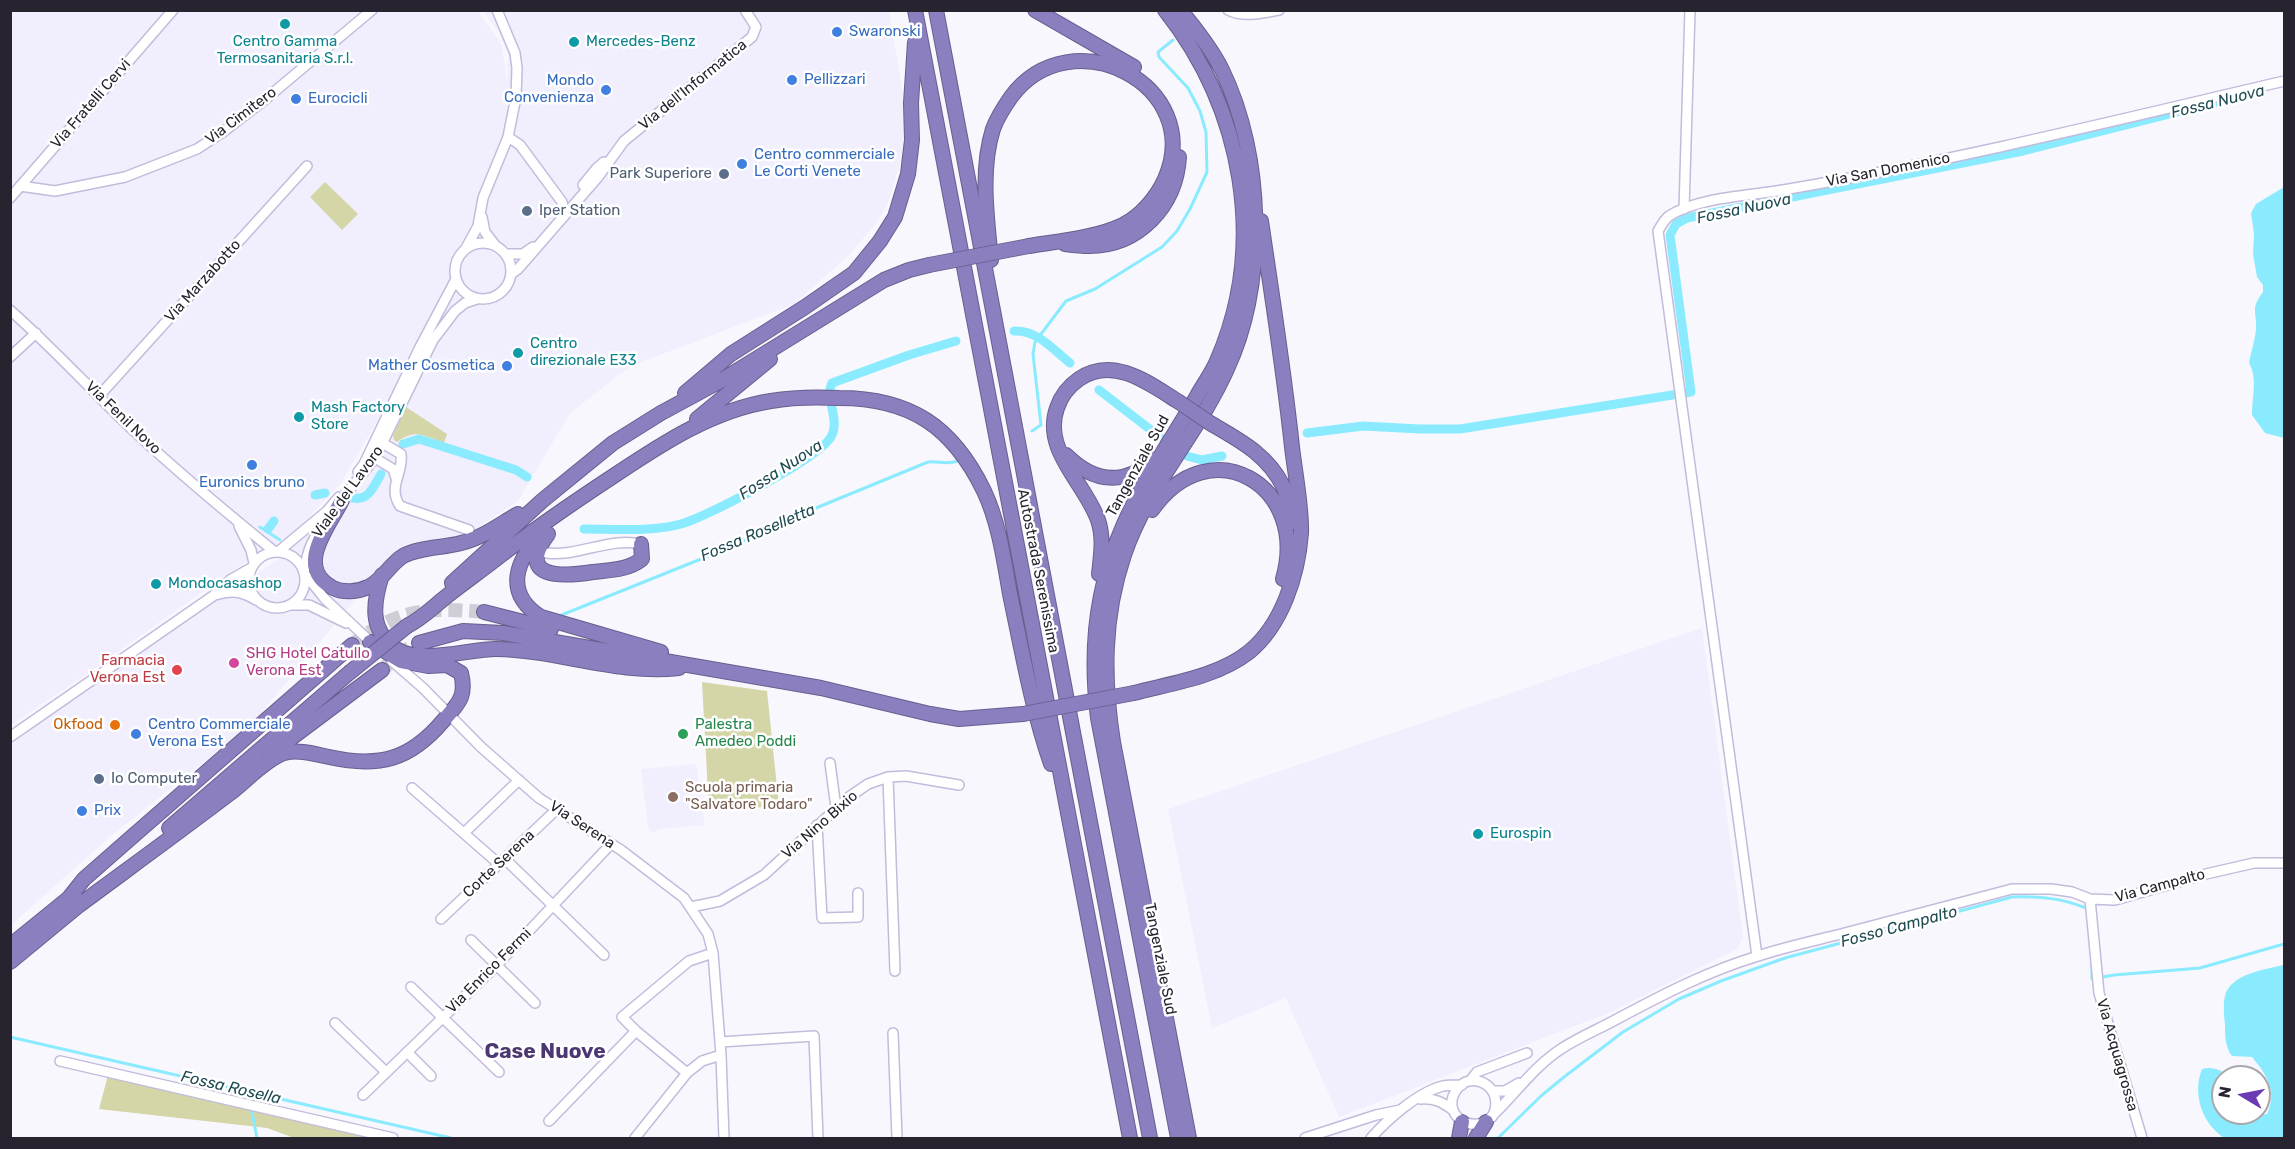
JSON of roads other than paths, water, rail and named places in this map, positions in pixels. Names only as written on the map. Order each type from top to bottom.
[{"type":"highway","name":"Autostrada Serenissima","points":[[936,10],[1150,1138]]},
{"type":"highway","points":[[1035,10],[1144,74],[1165,96],[1177,124],[1179,143],[1179,166],[1173,188],[1163,207],[1141,230],[1113,243],[1089,246],[1054,242]]},
{"type":"highway","name":"Tangenziale Sud","points":[[1165,10],[1192,50],[1211,84],[1228,125],[1239,169],[1244,214],[1245,244],[1242,275],[1234,314],[1217,362],[1145,482],[1117,540],[1108,566],[1096,624],[1093,667],[1098,718],[1178,1138]]},
{"type":"highway","name":"Tangenziale Sud","points":[[1180,10],[1202,36],[1221,69],[1239,117],[1247,153],[1254,208],[1253,283],[1247,312],[1228,368],[1210,402],[1141,513],[1124,556],[1107,630],[1105,668],[1108,713],[1189,1138]]},
{"type":"highway","name":"Autostrada Serenissima","points":[[916,16],[1130,1138]]},
{"type":"highway","points":[[661,413],[731,354],[854,273],[895,218],[908,174],[912,140],[911,103],[916,16]]},
{"type":"highway","points":[[10,962],[73,903],[261,750],[307,708],[407,626],[543,500],[613,443],[661,413],[722,380],[884,280],[929,265],[1029,246],[1054,242],[1123,225],[1140,213],[1159,191],[1169,169],[1172,134],[1168,118],[1160,104],[1141,81],[1112,65],[1073,60],[1038,72],[1019,86],[1004,106],[994,128],[987,154],[986,185],[996,328]]},
{"type":"highway","points":[[419,643],[448,634],[479,631],[503,633],[821,688],[959,719],[1023,714],[1134,693],[1224,668],[1250,651],[1269,631],[1282,608],[1294,573],[1301,531],[1258,199],[1247,153]]},
{"type":"highway","points":[[407,626],[422,618],[440,601],[568,505],[680,433],[818,320]]},
{"type":"highway","points":[[1096,624],[1102,556],[1099,523],[1094,510],[1055,442],[1054,422],[1060,400],[1075,382],[1091,373],[1109,370],[1126,372],[1251,447],[1271,468],[1283,487],[1295,526],[1294,573]]},
{"type":"highway","points":[[680,433],[712,418],[770,401],[831,398],[870,399],[892,403],[914,411],[931,421],[968,461],[985,494],[998,530],[1029,688],[1043,740],[1063,792]]},
{"type":"highway","points":[[1055,442],[1067,457],[1083,469],[1108,478],[1135,474],[1168,445]]},
{"type":"highway","points":[[1117,580],[1151,511],[1162,495],[1179,481],[1194,474],[1215,471],[1239,472],[1257,481],[1272,496],[1282,515],[1288,542],[1286,568],[1280,590],[1250,651]]},
{"type":"highway","points":[[342,500],[316,545],[317,572],[334,588],[359,591],[371,586],[402,557],[415,552],[464,543],[481,536],[543,500]]},
{"type":"highway","points":[[568,505],[539,546],[537,559],[543,571],[566,576],[632,567],[642,559],[641,544]]},
{"type":"highway","points":[[568,505],[530,545],[518,568],[518,590],[525,604],[541,617],[671,655],[696,666]]},
{"type":"highway","points":[[382,575],[374,598],[378,627],[383,637],[404,653],[417,656],[492,649],[519,650],[653,671],[696,666]]},
{"type":"highway","points":[[484,612],[696,666]]},
{"type":"highway","points":[[73,903],[271,760],[284,753],[304,752],[352,761],[378,761],[416,748],[458,704],[465,687],[461,673],[447,665],[428,666],[401,661],[370,642]]},
{"type":"highway","points":[[73,903],[84,879],[352,645]]},
{"type":"highway","points":[[10,946],[155,848],[277,748],[382,670]]},
{"type":"highway","points":[[1476,1138],[1489,1119]]},
{"type":"highway","points":[[1459,1138],[1462,1122]]},
{"type":"street","name":"Via Fratelli Cervi","points":[[10,198],[173,10]]},
{"type":"street","name":"Via Cimitero","points":[[20,186],[55,191],[125,177],[197,149],[246,114],[372,10]]},
{"type":"street","name":"Viale del Lavoro","points":[[10,737],[213,596],[228,581],[253,565],[263,555],[277,551],[327,511],[364,464],[456,279],[456,262],[478,226],[483,198],[508,137],[516,97],[517,68],[512,42],[497,10]]},
{"type":"street","name":"Via dell'Informatica","points":[[511,274],[563,219],[624,141],[752,37],[756,27],[745,10]]},
{"type":"street","points":[[1228,10],[1235,14],[1262,14],[1279,10]]},
{"type":"street","points":[[1690,10],[1684,209],[1667,217],[1658,231],[1659,248],[1757,956]]},
{"type":"street","name":"Via San Domenico","points":[[1684,209],[1715,201],[1987,151],[2284,81]]},
{"type":"street","points":[[508,137],[520,145],[562,202],[564,210]]},
{"type":"street","name":"Via dell'Informatica","points":[[506,254],[523,254],[530,250],[596,169],[613,155]]},
{"type":"street","name":"Via Marzabotto","points":[[99,396],[307,166]]},
{"type":"street","points":[[480,212],[485,232],[506,254],[511,274]]},
{"type":"street","points":[[466,248],[477,243],[495,245]]},
{"type":"street","name":"Viale del Lavoro","points":[[292,605],[303,592],[306,558],[311,543],[384,444],[433,340],[455,311],[465,303],[486,299],[503,292],[511,274]]},
{"type":"street","points":[[456,279],[464,292],[477,299]]},
{"type":"street","name":"Via Fenil Novo","points":[[10,310],[136,432],[238,524],[277,551]]},
{"type":"street","points":[[10,357],[36,333]]},
{"type":"street","points":[[384,444],[401,454],[402,459],[394,492],[400,506],[469,530]]},
{"type":"street","points":[[375,458],[393,469],[396,478]]},
{"type":"street","name":"Via Fenil Novo","points":[[238,524],[251,550],[253,565]]},
{"type":"street","points":[[546,553],[559,555],[609,543],[628,541],[641,544]]},
{"type":"street","points":[[277,551],[295,558],[305,573]]},
{"type":"street","points":[[253,565],[249,585],[258,601]]},
{"type":"street","name":"Via Serena","points":[[305,573],[316,590],[351,625],[423,688],[448,715],[539,798],[611,844],[684,898],[691,907],[708,934],[713,954],[721,1055],[724,1138]]},
{"type":"street","points":[[213,596],[229,591],[249,596],[274,609],[292,605],[309,606],[351,625]]},
{"type":"street","points":[[830,763],[836,808]]},
{"type":"street","points":[[888,777],[895,971]]},
{"type":"street","name":"Via Nino Bixio","points":[[691,907],[720,901],[764,875],[836,808],[868,784],[888,777],[906,777],[959,784]]},
{"type":"street","points":[[464,832],[519,780]]},
{"type":"street","points":[[412,788],[502,862],[604,955]]},
{"type":"street","name":"Corte Serena","points":[[441,920],[558,809]]},
{"type":"street","points":[[817,825],[822,918],[858,917],[858,893]]},
{"type":"street","name":"Via Enrico Fermi","points":[[363,1095],[496,966],[611,844]]},
{"type":"street","name":"Via Campalto","points":[[1489,1119],[1548,1059],[1576,1040],[1687,983],[1757,956],[2012,889],[2051,889],[2072,892],[2090,899],[2115,900],[2254,863],[2284,863]]},
{"type":"street","name":"Via Acquagrossa","points":[[2090,899],[2099,993],[2142,1138]]},
{"type":"street","points":[[471,940],[535,1003]]},
{"type":"street","points":[[687,1073],[622,1017],[689,961],[713,954]]},
{"type":"street","points":[[411,987],[499,1072]]},
{"type":"street","points":[[334,1023],[386,1072]]},
{"type":"street","points":[[549,1121],[636,1031]]},
{"type":"street","points":[[893,1033],[897,1138]]},
{"type":"street","points":[[720,1042],[814,1036],[818,1138]]},
{"type":"street","points":[[407,1052],[431,1076]]},
{"type":"street","points":[[1453,1110],[1453,1096],[1477,1072],[1527,1053]]},
{"type":"street","points":[[635,1138],[687,1073],[702,1061],[721,1055]]},
{"type":"street","points":[[60,1061],[393,1138]]},
{"type":"street","points":[[1493,1091],[1505,1091],[1527,1079]]},
{"type":"street","points":[[1371,1138],[1381,1127],[1417,1099],[1443,1086],[1482,1082],[1493,1091],[1496,1103],[1489,1119],[1474,1125],[1462,1122],[1453,1110],[1442,1102],[1432,1098],[1417,1099]]},
{"type":"street","points":[[1305,1138],[1376,1115],[1402,1110]]},
{"type":"water","points":[[2284,187],[2284,438],[2265,433],[2252,415],[2254,382],[2249,363],[2256,329],[2255,306],[2263,292],[2263,285],[2257,277],[2253,254],[2254,234],[2251,213],[2256,204]]},
{"type":"water","points":[[2284,965],[2284,1138],[2224,1138],[2216,1132],[2210,1124],[2201,1107],[2198,1088],[2202,1069],[2211,1068],[2211,1125],[2271,1125],[2271,1065],[2258,1065],[2252,1057],[2232,1056],[2225,1037],[2224,1003],[2228,989],[2234,982],[2259,971]]},
{"type":"waterway","name":"Fossa Roselletta","points":[[1032,431],[1041,425],[1033,354],[1035,342],[1066,301],[1095,289],[1162,247],[1177,231],[1207,172],[1206,132],[1200,111],[1188,88],[1159,57],[1158,52],[1173,40]]},
{"type":"waterway","name":"Fossa Nuova","points":[[1307,433],[1363,426],[1460,429],[1691,392],[1670,235],[1676,224],[1687,218],[2023,151],[2249,94]]},
{"type":"waterway","name":"Fossa Nuova","points":[[1014,331],[1038,337],[1070,363]]},
{"type":"waterway","name":"Fossa Nuova","points":[[584,529],[633,530],[670,527],[694,519],[737,499],[785,472],[831,437],[834,430],[830,396],[832,383],[909,355],[956,341]]},
{"type":"waterway","name":"Fossa Nuova","points":[[1099,390],[1160,437]]},
{"type":"waterway","name":"Fossa Nuova","points":[[403,444],[419,439],[516,470],[527,477]]},
{"type":"waterway","name":"Fossa Nuova","points":[[1187,456],[1202,460],[1222,456]]},
{"type":"waterway","name":"Fossa Roselletta","points":[[559,616],[731,547],[799,515],[928,462],[958,461]]},
{"type":"waterway","name":"Fossa Nuova","points":[[353,498],[367,495],[381,474]]},
{"type":"waterway","name":"Fossa Nuova","points":[[315,495],[325,493]]},
{"type":"waterway","name":"Fossa Nuova","points":[[268,529],[274,521]]},
{"type":"waterway","name":"Fossa Roselletta","points":[[260,527],[280,540]]},
{"type":"waterway","name":"Fosso Campalto","points":[[1498,1138],[1541,1096],[1623,1032],[1679,999],[1721,981],[1785,958],[2012,897],[2041,897],[2059,900],[2086,908],[2088,912]]},
{"type":"waterway","name":"Fosso Campalto","points":[[2092,960],[2092,979],[2200,968],[2284,944]]},
{"type":"waterway","name":"Fossa Rosella","points":[[10,1037],[451,1138]]},
{"type":"waterway","points":[[248,1092],[257,1138]]},
{"type":"tunnel","points":[[352,645],[384,624],[414,613],[446,610],[484,612]]},
{"type":"tunnel","points":[[382,670],[400,653],[419,643]]},
{"type":"place","name":"Centro Gamma Termosanitaria S.r.l.","points":[[285,24]]},
{"type":"place","name":"Swaronski","points":[[837,32]]},
{"type":"place","name":"Mercedes-Benz","points":[[574,42]]},
{"type":"place","name":"Pellizzari","points":[[792,80]]},
{"type":"place","name":"Mondo Convenienza","points":[[606,90]]},
{"type":"place","name":"Eurocicli","points":[[296,99]]},
{"type":"place","name":"Centro commerciale Le Corti Venete","points":[[742,164]]},
{"type":"place","name":"Park Superiore","points":[[724,174]]},
{"type":"place","name":"Iper Station","points":[[527,211]]},
{"type":"place","name":"Centro direzionale E33","points":[[518,353]]},
{"type":"place","name":"Mather Cosmetica","points":[[507,366]]},
{"type":"place","name":"Mash Factory Store","points":[[299,417]]},
{"type":"place","name":"Euronics bruno","points":[[252,465]]},
{"type":"place","name":"Mondocasashop","points":[[156,584]]},
{"type":"place","name":"SHG Hotel Catullo Verona Est","points":[[234,663]]},
{"type":"place","name":"Farmacia Verona Est","points":[[177,670]]},
{"type":"place","name":"Okfood","points":[[115,725]]},
{"type":"place","name":"Centro Commerciale Verona Est","points":[[136,734]]},
{"type":"place","name":"Palestra Amedeo Poddi","points":[[683,734]]},
{"type":"place","name":"Io Computer","points":[[99,779]]},
{"type":"place","name":"Scuola primaria \"Salvatore Todaro\"","points":[[673,797]]},
{"type":"place","name":"Prix","points":[[82,811]]},
{"type":"place","name":"Eurospin","points":[[1478,834]]},
{"type":"district","name":"Case Nuove","points":[[545,1052]]}]
